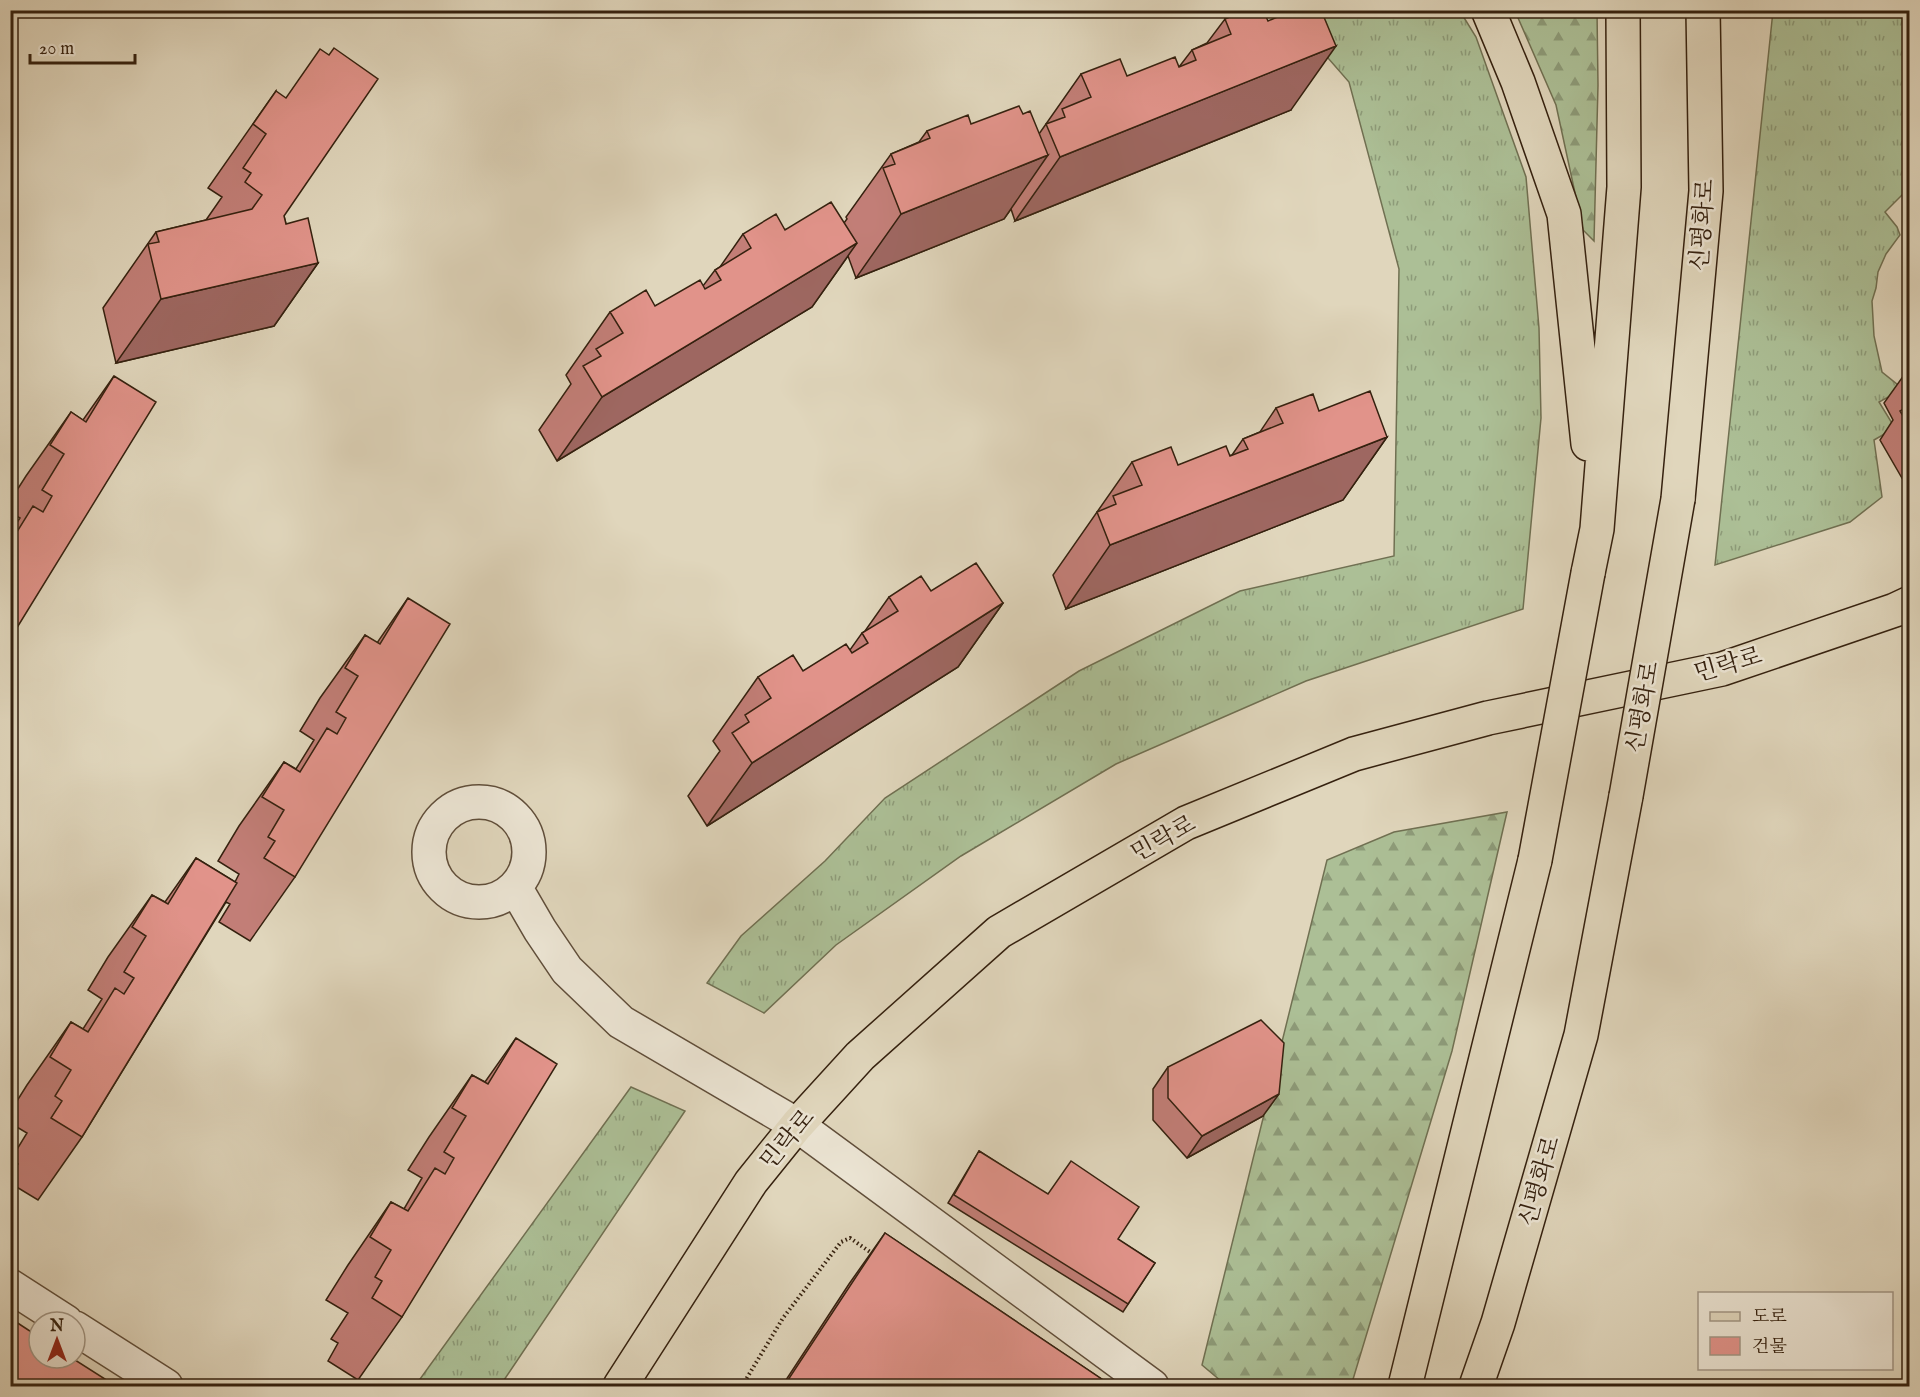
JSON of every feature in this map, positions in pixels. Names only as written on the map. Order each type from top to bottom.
[{"type":"main road","points":[[1488,10],[1518,82],[1564,214],[1597,529]]},
{"type":"main road","points":[[1406,1386],[1535,860],[1597,529],[1624,187],[1623,10]]},
{"type":"main road","name":"신평화로","points":[[1476,1386],[1498,1323],[1581,1035],[1678,499],[1706,191],[1703,10]]},
{"type":"main road","name":"민락로","points":[[620,1386],[751,1182],[797,1125],[860,1056],[999,932],[1186,823],[1354,754],[1488,718],[1722,669],[1910,603]]},
{"type":"street","points":[[515,887],[567,970],[621,1022],[797,1125],[1152,1386]]},
{"type":"street","points":[[10,1286],[47,1310]]},
{"type":"street","points":[[87,1336],[166,1386]]},
{"type":"path","points":[[742,1386],[783,1318],[841,1242],[850,1238],[881,1260]]},
{"type":"green space","points":[[1287,11],[1460,11],[1476,37],[1526,177],[1539,328],[1541,418],[1523,609],[1306,681],[1116,764],[961,856],[836,945],[764,1013],[707,983],[741,936],[825,861],[885,798],[1079,671],[1240,591],[1394,556],[1399,269],[1349,82]]},
{"type":"green space","points":[[1515,11],[1597,11],[1598,85],[1594,241],[1583,230],[1556,105]]},
{"type":"green space","points":[[1773,11],[1905,11],[1903,44],[1910,109],[1909,188],[1885,212],[1897,227],[1900,235],[1886,254],[1878,272],[1872,301],[1874,336],[1882,372],[1903,389],[1879,402],[1895,428],[1874,440],[1882,497],[1850,522],[1715,565]]},
{"type":"green space","points":[[1507,812],[1452,1051],[1351,1386],[1227,1386],[1202,1365],[1327,860],[1394,832]]},
{"type":"green space","points":[[631,1087],[685,1111],[500,1386],[415,1386]]},
{"type":"building","points":[[1246,10],[1263,10],[1268,21],[1294,10],[1321,10],[1336,46],[1060,157],[1046,124],[1065,117],[1062,109],[1091,97],[1081,74],[1120,59],[1127,76],[1175,57],[1179,67],[1196,60],[1192,50],[1231,34],[1225,19]]},
{"type":"building","points":[[334,48],[378,79],[284,216],[286,224],[308,218],[318,263],[161,299],[148,244],[159,242],[156,232],[252,209],[262,195],[245,182],[251,173],[243,168],[266,134],[253,124],[276,91],[286,98],[320,49],[329,55]]},
{"type":"building","points":[[1019,106],[1023,114],[1030,111],[1048,155],[901,214],[883,168],[895,164],[891,154],[930,138],[927,131],[968,115],[971,124]]},
{"type":"building","points":[[831,202],[857,243],[602,397],[583,366],[601,356],[596,349],[623,333],[610,312],[646,290],[655,306],[700,280],[705,289],[721,280],[715,270],[751,248],[743,234],[776,214],[785,230]]},
{"type":"building","points":[[1910,372],[1910,385],[1904,375]]},
{"type":"building","points":[[114,376],[156,402],[10,639],[10,543],[33,506],[43,512],[52,496],[42,490],[64,454],[50,445],[71,412],[86,422]]},
{"type":"building","points":[[1370,391],[1387,437],[1110,545],[1097,512],[1116,504],[1113,496],[1142,485],[1132,462],[1171,447],[1178,465],[1226,446],[1230,456],[1248,449],[1243,439],[1283,423],[1276,408],[1313,394],[1319,411]]},
{"type":"building","points":[[1910,405],[1910,428],[1900,411]]},
{"type":"building","points":[[976,563],[1003,603],[752,763],[732,733],[749,722],[745,715],[771,698],[758,677],[793,655],[803,671],[846,644],[852,653],[868,643],[862,633],[898,611],[889,597],[921,576],[931,591]]},
{"type":"building","points":[[408,598],[450,624],[295,877],[264,858],[275,841],[268,837],[284,810],[262,797],[284,762],[300,772],[327,728],[337,734],[346,718],[336,712],[358,676],[345,668],[365,635],[380,644]]},
{"type":"building","points":[[196,858],[237,883],[82,1137],[51,1118],[62,1101],[55,1096],[71,1070],[50,1057],[71,1022],[88,1032],[115,988],[124,994],[134,978],[124,972],[146,936],[132,927],[152,895],[168,904]]},
{"type":"building","points":[[1261,1020],[1284,1043],[1279,1094],[1202,1136],[1168,1098],[1168,1067]]},
{"type":"building","points":[[516,1038],[557,1064],[402,1317],[372,1298],[382,1281],[375,1277],[391,1250],[370,1237],[391,1202],[408,1211],[435,1168],[445,1174],[454,1158],[444,1152],[466,1116],[452,1108],[472,1075],[488,1084]]},
{"type":"building","points":[[979,1151],[1048,1194],[1071,1161],[1139,1207],[1118,1239],[1155,1263],[1128,1304],[954,1195]]},
{"type":"building","points":[[885,1233],[1112,1386],[784,1386]]},
{"type":"building","points":[[10,1318],[27,1329],[27,1370],[87,1370],[87,1368],[116,1386],[10,1386]]}]
